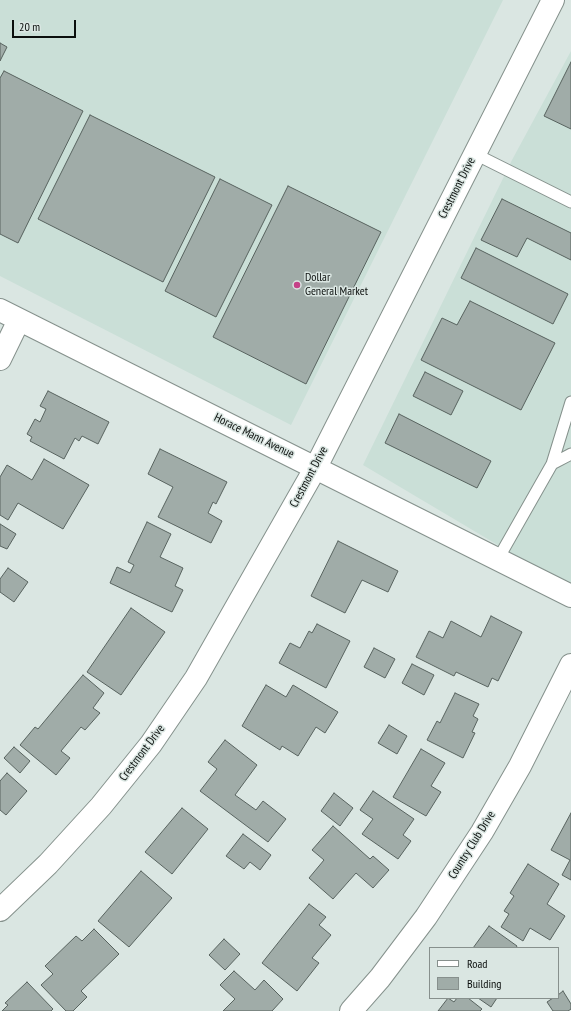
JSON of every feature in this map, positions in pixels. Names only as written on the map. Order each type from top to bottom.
[{"type":"street","name":"Crestmont Drive","points":[[0,910],[48,864],[101,806],[151,744],[196,678],[316,467],[553,0]]},
{"type":"street","name":"Horace Mann Avenue","points":[[0,310],[571,596]]},
{"type":"street","points":[[0,359],[20,320]]},
{"type":"street","name":"Country Club Drive","points":[[351,1011],[380,978],[426,917],[482,832],[520,766],[571,665]]},
{"type":"lane","points":[[475,154],[571,202]]},
{"type":"lane","points":[[498,559],[552,464],[571,402]]},
{"type":"lane","points":[[552,464],[571,454]]},
{"type":"shaded area","points":[[0,0],[503,0],[291,425],[0,276]]},
{"type":"shaded area","points":[[571,51],[571,586],[513,554],[363,465],[512,160]]},
{"type":"building","points":[[0,43],[7,47],[0,61]]},
{"type":"building","points":[[571,62],[571,129],[544,116]]},
{"type":"building","points":[[4,71],[83,111],[18,243],[0,234],[0,78]]},
{"type":"building","points":[[90,115],[215,177],[163,282],[38,219]]},
{"type":"building","points":[[220,179],[272,205],[216,317],[165,291]]},
{"type":"building","name":"Dollar General Market","points":[[288,186],[381,232],[306,384],[213,337]]},
{"type":"building","points":[[502,199],[571,233],[571,260],[527,238],[517,257],[481,240]]},
{"type":"building","points":[[476,248],[568,294],[553,324],[461,278]]},
{"type":"building","points":[[470,301],[555,343],[521,410],[421,360],[442,318],[457,325]]},
{"type":"building","points":[[425,372],[463,391],[451,415],[413,396]]},
{"type":"building","points":[[48,391],[109,422],[98,444],[82,436],[79,441],[75,438],[64,459],[30,441],[32,437],[27,434],[35,419],[40,422],[46,409],[40,406]]},
{"type":"building","points":[[399,414],[491,461],[477,488],[385,443]]},
{"type":"building","points":[[160,449],[227,482],[216,504],[213,502],[208,513],[222,521],[211,543],[158,517],[173,487],[148,474]]},
{"type":"building","points":[[44,459],[89,485],[63,529],[18,503],[8,520],[0,515],[0,477],[7,465],[32,480]]},
{"type":"building","points":[[147,522],[171,534],[160,557],[183,568],[175,586],[183,590],[172,612],[110,583],[117,567],[130,573],[134,565],[128,562]]},
{"type":"building","points":[[0,524],[16,534],[7,549],[0,546]]},
{"type":"building","points":[[338,541],[398,571],[388,592],[362,580],[345,613],[311,596]]},
{"type":"building","points":[[8,568],[28,582],[14,602],[0,592],[0,579]]},
{"type":"building","points":[[131,608],[165,632],[121,695],[87,672]]},
{"type":"building","points":[[491,616],[522,632],[498,681],[492,678],[488,687],[456,672],[454,676],[416,657],[429,631],[443,638],[451,621],[481,637]]},
{"type":"building","points":[[317,624],[350,641],[326,688],[279,663],[290,643],[300,648],[309,631],[312,633]]},
{"type":"building","points":[[374,648],[395,659],[385,678],[364,667]]},
{"type":"building","points":[[412,664],[434,675],[424,695],[402,683]]},
{"type":"building","points":[[83,675],[104,693],[93,708],[100,713],[85,730],[81,727],[61,751],[70,758],[56,775],[20,745],[35,727],[38,729]]},
{"type":"building","points":[[266,685],[286,697],[293,685],[338,712],[325,733],[316,727],[298,756],[282,746],[280,750],[242,726]]},
{"type":"building","points":[[455,693],[479,704],[473,716],[478,719],[472,732],[475,733],[463,758],[427,740],[437,721],[440,723]]},
{"type":"building","points":[[389,725],[407,736],[397,754],[378,743]]},
{"type":"building","points":[[225,740],[257,765],[235,795],[256,810],[263,801],[286,819],[268,842],[200,791],[217,769],[208,762]]},
{"type":"building","points":[[14,747],[30,761],[20,773],[4,758]]},
{"type":"building","points":[[421,749],[445,763],[431,786],[441,792],[426,816],[393,797]]},
{"type":"building","points":[[7,773],[27,791],[6,815],[0,810],[0,781]]},
{"type":"building","points":[[373,791],[414,819],[403,835],[411,841],[398,859],[362,834],[373,819],[360,810]]},
{"type":"building","points":[[334,793],[353,808],[340,826],[321,811]]},
{"type":"building","points":[[182,808],[208,829],[172,874],[145,852]]},
{"type":"building","points":[[571,813],[571,880],[562,875],[570,860],[551,850]]},
{"type":"building","points":[[333,826],[370,859],[373,856],[389,870],[373,888],[356,873],[333,899],[309,878],[324,860],[312,850]]},
{"type":"building","points":[[243,834],[271,855],[260,870],[250,862],[244,869],[226,856]]},
{"type":"building","points":[[528,864],[559,884],[547,904],[565,916],[550,940],[530,928],[523,941],[501,927],[509,914],[504,911],[514,896],[510,893]]},
{"type":"building","points":[[141,871],[172,898],[129,947],[98,921]]},
{"type":"building","points":[[309,904],[326,917],[319,925],[331,935],[312,958],[319,963],[297,991],[262,963]]},
{"type":"building","points":[[489,926],[517,946],[516,947],[474,947]]},
{"type":"building","points":[[94,929],[119,954],[81,991],[87,997],[73,1011],[66,1011],[41,985],[53,974],[45,966],[76,936],[82,941]]},
{"type":"building","points":[[224,939],[240,954],[225,970],[209,955]]},
{"type":"building","points":[[234,971],[255,990],[264,980],[283,999],[272,1011],[223,1011],[235,999],[220,985]]},
{"type":"building","points":[[27,982],[53,1009],[51,1011],[2,1011],[8,1005],[5,1003]]},
{"type":"building","points":[[563,991],[571,1004],[571,1009],[568,1011],[553,1011],[547,1002],[552,999],[559,999],[559,994]]},
{"type":"building","points":[[447,999],[454,1002],[456,999],[469,999],[482,1009],[480,1011],[438,1011]]},
{"type":"building","points":[[479,999],[496,999],[491,1007]]},
{"type":"place","name":"Dollar General Market","points":[[297,285]]}]
